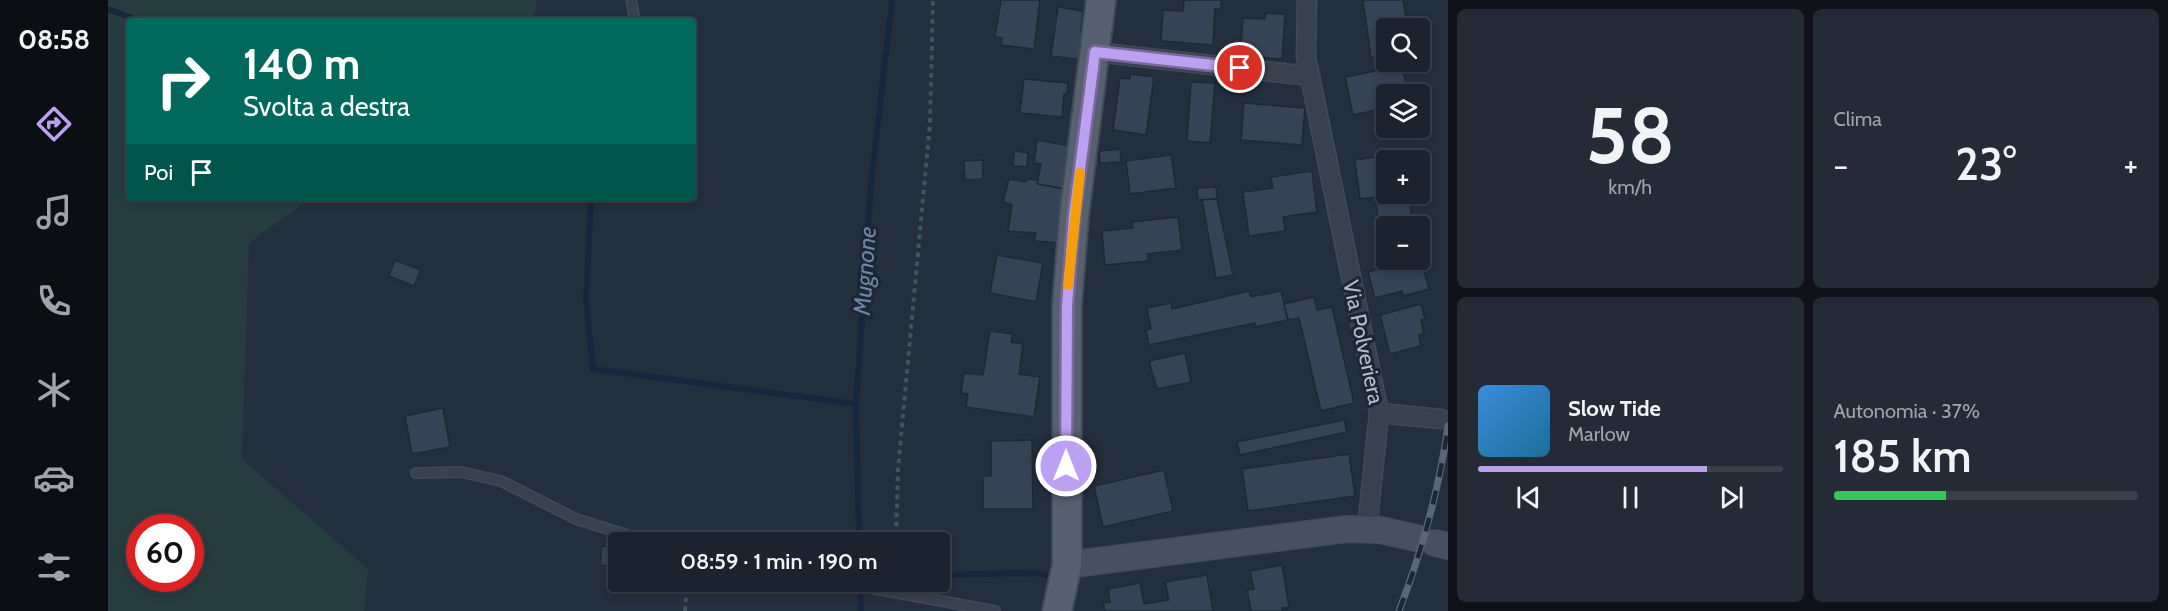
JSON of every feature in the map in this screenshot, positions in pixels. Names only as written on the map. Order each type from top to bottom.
[{"type":"main road","points":[[1057,611],[1067,564],[1067,306],[1074,216],[1101,0]]},
{"type":"street","name":"Via Polveriera","points":[[1307,0],[1306,57],[1379,413],[1366,529]]},
{"type":"street","points":[[1095,52],[1310,76]]},
{"type":"street","points":[[1379,413],[1441,419]]},
{"type":"street","points":[[1067,564],[1325,531],[1366,529],[1388,531],[1433,542]]},
{"type":"lane","points":[[630,0],[634,18]]},
{"type":"lane","points":[[416,473],[461,472],[501,482],[576,519],[618,532]]},
{"type":"lane","points":[[891,592],[995,611]]},
{"type":"path","points":[[896,532],[898,469],[930,123],[933,0]]},
{"type":"path","points":[[685,611],[686,592]]},
{"type":"green space","points":[[108,0],[537,0],[534,18],[126,18],[126,201],[307,201],[249,243],[242,459],[368,569],[364,611],[108,611]]},
{"type":"building","points":[[1001,0],[1040,0],[1034,49],[1001,45],[1002,38],[995,37]]},
{"type":"building","points":[[1184,0],[1221,0],[1221,9],[1215,9],[1213,45],[1161,41],[1163,10],[1183,11]]},
{"type":"building","points":[[1363,0],[1403,0],[1406,18],[1376,18],[1376,57],[1371,58]]},
{"type":"building","points":[[1058,7],[1083,11],[1081,31],[1086,32],[1082,60],[1051,56]]},
{"type":"building","points":[[1266,13],[1285,14],[1282,59],[1240,56],[1243,18],[1265,19]]},
{"type":"building","points":[[1376,71],[1403,72],[1406,84],[1376,84],[1376,110],[1353,115],[1345,77]]},
{"type":"building","points":[[1130,74],[1154,77],[1146,135],[1113,130],[1120,78],[1130,79]]},
{"type":"building","points":[[1024,79],[1068,83],[1067,94],[1064,94],[1062,117],[1020,113]]},
{"type":"building","points":[[1191,82],[1215,83],[1210,143],[1187,141]]},
{"type":"building","points":[[1244,103],[1305,108],[1302,145],[1241,140]]},
{"type":"building","points":[[1037,140],[1070,146],[1065,189],[1037,184],[1041,164],[1034,163]]},
{"type":"building","points":[[1120,149],[1121,162],[1100,163],[1099,151]]},
{"type":"building","points":[[1014,151],[1028,153],[1027,167],[1013,166]]},
{"type":"building","points":[[1171,155],[1176,188],[1130,194],[1126,161]]},
{"type":"building","points":[[1376,157],[1376,204],[1375,197],[1360,199],[1355,160]]},
{"type":"building","points":[[983,160],[983,179],[965,180],[964,161]]},
{"type":"building","points":[[1312,171],[1317,212],[1283,217],[1285,231],[1249,236],[1243,192],[1273,188],[1271,177]]},
{"type":"building","points":[[1009,179],[1026,182],[1027,179],[1038,180],[1037,184],[1065,189],[1060,243],[1034,241],[1036,233],[1008,231],[1012,205],[1003,202]]},
{"type":"building","points":[[1216,187],[1217,199],[1198,200],[1197,188]]},
{"type":"building","points":[[1217,199],[1233,275],[1216,278],[1202,200]]},
{"type":"building","points":[[1376,204],[1410,204],[1411,216],[1378,216]]},
{"type":"building","points":[[1178,217],[1182,250],[1148,254],[1148,261],[1105,265],[1102,231],[1133,228],[1132,222]]},
{"type":"building","points":[[997,255],[1043,263],[1036,302],[990,293]]},
{"type":"building","points":[[395,260],[421,270],[414,286],[389,276]]},
{"type":"building","points":[[1376,270],[1424,270],[1429,289],[1403,296],[1402,291],[1375,298],[1368,272]]},
{"type":"building","points":[[1249,291],[1251,297],[1281,291],[1288,320],[1255,327],[1255,323],[1149,345],[1146,330],[1151,329],[1147,308],[1171,303],[1172,309]]},
{"type":"building","points":[[1314,297],[1317,310],[1332,307],[1354,403],[1321,411],[1299,318],[1288,320],[1284,304]]},
{"type":"building","points":[[1421,304],[1425,319],[1421,320],[1424,334],[1419,335],[1421,346],[1390,354],[1380,315]]},
{"type":"building","points":[[990,331],[1013,334],[1011,342],[1023,344],[1019,374],[1040,377],[1034,417],[966,407],[968,394],[961,393],[964,373],[983,375]]},
{"type":"building","points":[[1185,353],[1191,382],[1157,389],[1149,361]]},
{"type":"building","points":[[443,408],[450,447],[412,454],[405,416]]},
{"type":"building","points":[[1344,420],[1347,432],[1240,455],[1237,442]]},
{"type":"building","points":[[1032,440],[1033,509],[983,509],[983,476],[991,476],[991,441]]},
{"type":"building","points":[[1349,454],[1355,496],[1248,511],[1242,469]]},
{"type":"building","points":[[1164,470],[1173,511],[1103,527],[1094,486]]},
{"type":"building","points":[[602,546],[608,546],[608,566],[600,565]]},
{"type":"building","points":[[1282,565],[1289,607],[1282,608],[1283,611],[1251,611],[1247,590],[1254,589],[1250,571]]},
{"type":"building","points":[[1207,575],[1213,611],[1105,611],[1103,603],[1110,602],[1108,589],[1140,583],[1144,604],[1169,600],[1165,582]]},
{"type":"waterway","name":"Mugnone","points":[[859,532],[856,404],[871,184],[892,0]]},
{"type":"waterway","points":[[108,9],[132,18]]},
{"type":"waterway","points":[[591,201],[586,299],[593,369],[856,404]]},
{"type":"waterway","points":[[950,575],[1035,573],[1046,575]]},
{"type":"waterway","name":"Mugnone","points":[[860,592],[861,611]]},
{"type":"railway","points":[[1399,611],[1429,520],[1448,426]]},
{"type":"slow traffic","points":[[1068,285],[1080,173]]},
{"type":"route","points":[[1066,466],[1065,334],[1074,216],[1095,52],[1240,68]]}]
